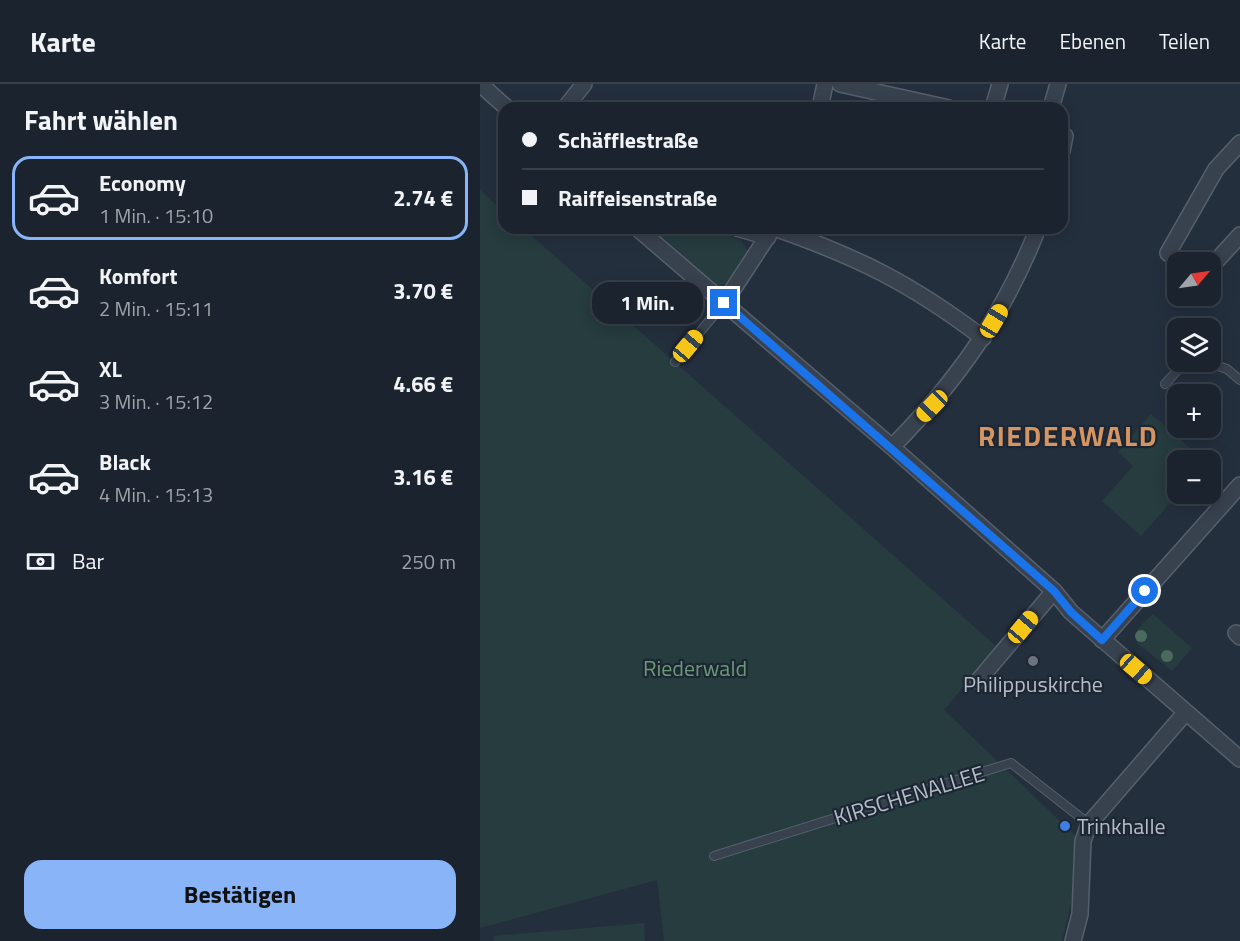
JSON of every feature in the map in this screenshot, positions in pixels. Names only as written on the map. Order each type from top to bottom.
[{"type":"street","points":[[480,84],[500,102]]},
{"type":"street","points":[[569,102],[584,84]]},
{"type":"street","points":[[821,102],[825,84]]},
{"type":"street","points":[[840,84],[922,102]]},
{"type":"street","points":[[995,102],[1000,84]]},
{"type":"street","points":[[1053,102],[1058,84]]},
{"type":"street","points":[[1169,252],[1216,169],[1240,143]]},
{"type":"street","points":[[644,234],[892,447],[1054,591],[1071,612],[1102,640],[1240,759]]},
{"type":"street","points":[[724,303],[770,234]]},
{"type":"street","points":[[783,234],[830,247],[873,266],[910,286],[983,339]]},
{"type":"street","points":[[892,447],[932,406],[983,339],[1018,278],[1036,234]]},
{"type":"street","points":[[1221,256],[1240,235]]},
{"type":"street","points":[[1102,640],[1240,485]]},
{"type":"street","points":[[978,681],[1054,591]]},
{"type":"street","points":[[1073,941],[1080,914],[1083,841],[1089,824],[1186,712]]},
{"type":"lane","points":[[675,362],[724,303]]},
{"type":"lane","points":[[1221,367],[1240,380]]},
{"type":"lane","points":[[1166,384],[1176,372]]},
{"type":"lane","name":"KIRSCHENALLEE","points":[[714,856],[1011,763],[1089,824]]},
{"type":"green space","name":"Riederwald","points":[[480,190],[498,206],[498,234],[530,234],[997,647],[944,710],[1085,845],[1062,941],[664,941],[657,880],[480,928]]},
{"type":"green space","points":[[654,234],[722,234],[741,240],[749,253],[725,284],[717,287]]},
{"type":"green space","points":[[1151,414],[1167,428],[1167,438],[1179,438],[1192,450],[1167,450],[1167,504],[1169,504],[1141,536],[1102,501],[1133,466],[1118,452]]},
{"type":"green space","points":[[1153,614],[1192,648],[1172,671],[1137,643],[1137,630]]},
{"type":"green space","points":[[644,923],[645,941],[494,941],[493,936]]},
{"type":"place","name":"Philippuskirche","points":[[1033,661]]},
{"type":"place","name":"Trinkhalle","points":[[1065,826]]},
{"type":"district","name":"RIEDERWALD","points":[[1068,435]]},
{"type":"route","points":[[724,303],[892,447],[1054,591],[1071,612],[1102,640],[1145,591]]}]
